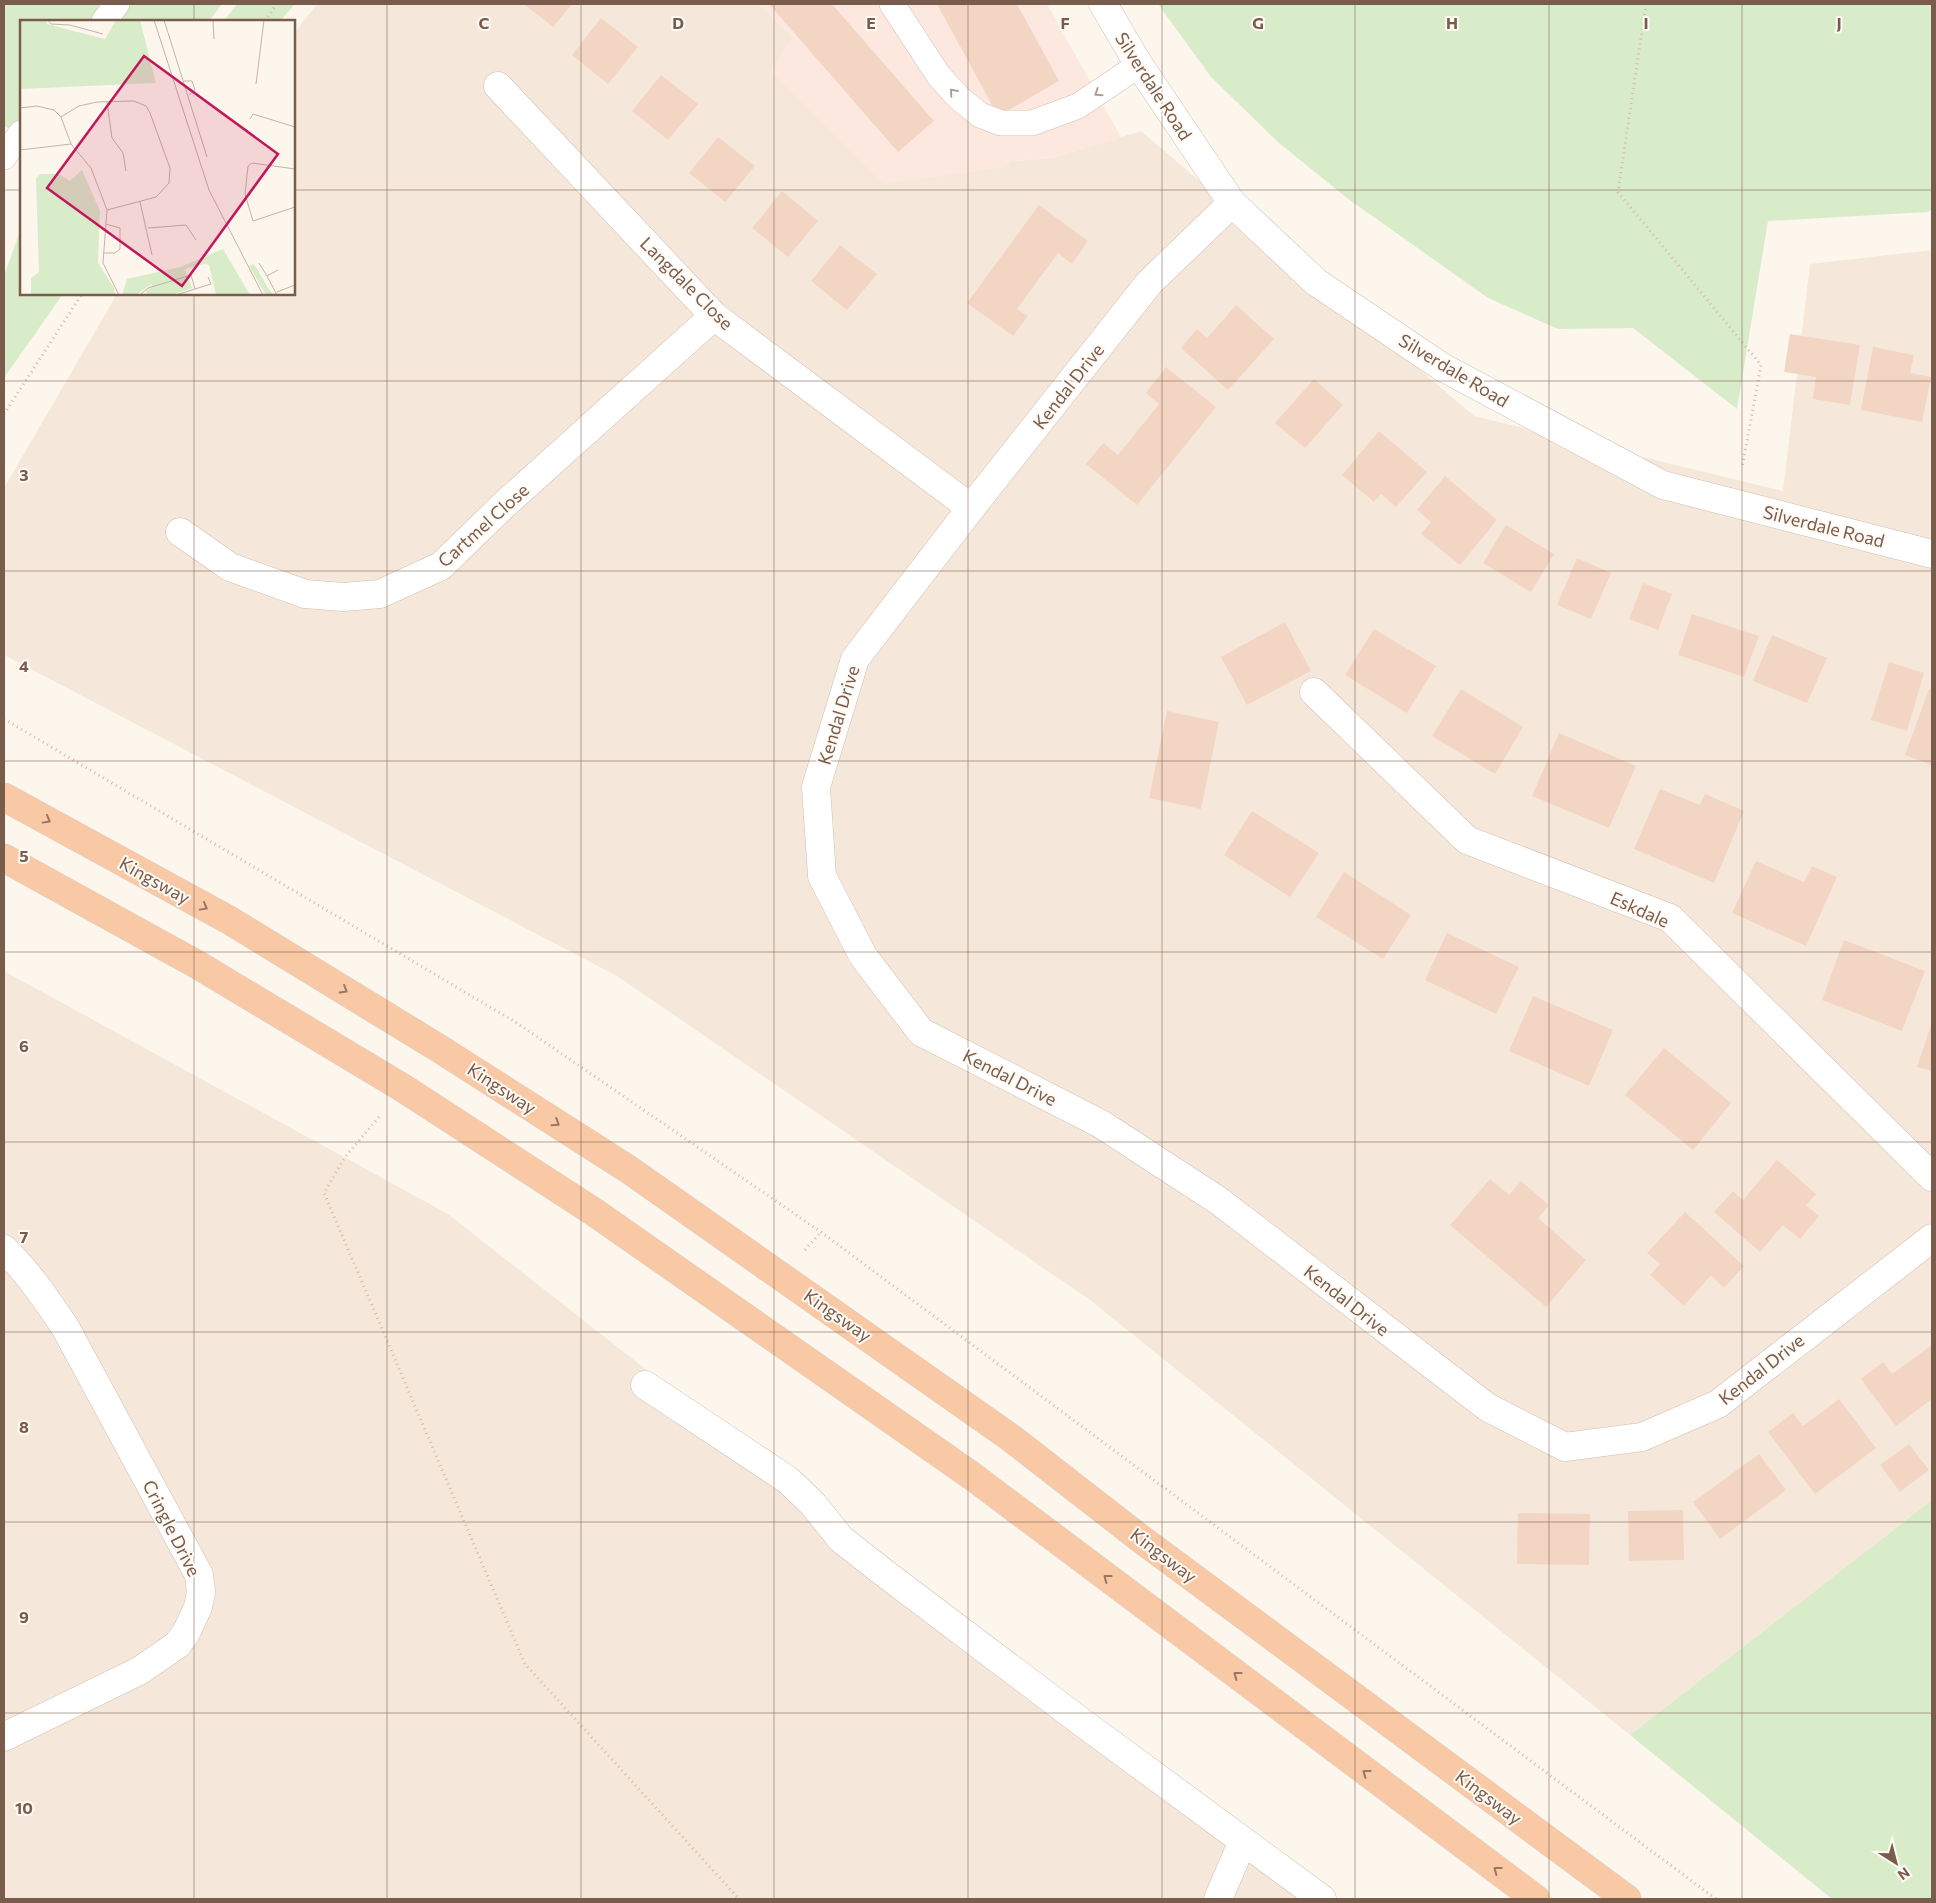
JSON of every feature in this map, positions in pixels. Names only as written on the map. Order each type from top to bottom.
[{"type":"highway","name":"Kingsway","points":[[4,797],[229,920],[440,1049],[628,1169],[1011,1438],[1141,1539],[1627,1899]]},
{"type":"highway","points":[[4,858],[198,965],[402,1088],[594,1212],[972,1476],[1536,1899]]},
{"type":"street","name":"Silverdale Road","points":[[1103,4],[1139,65],[1232,203],[1316,282],[1442,367],[1663,485],[1932,554]]},
{"type":"street","name":"Langdale Close","points":[[498,86],[714,316],[971,508]]},
{"type":"street","name":"Kendal Drive","points":[[1232,203],[1149,283],[971,508],[855,659],[816,787],[822,876],[862,956],[921,1032],[1101,1124],[1219,1201],[1487,1407],[1565,1447],[1642,1437],[1718,1404],[1932,1238]]},
{"type":"street","name":"Cartmel Close","points":[[180,532],[230,567],[305,594],[343,597],[380,594],[441,566],[506,503],[714,316]]},
{"type":"street","name":"Eskdale","points":[[1314,692],[1467,840],[1670,918],[1932,1177]]},
{"type":"street","name":"Cringle Drive","points":[[4,1249],[19,1264],[65,1327],[199,1575],[201,1592],[198,1607],[186,1633],[177,1645],[163,1656],[139,1671],[4,1737]]},
{"type":"street","points":[[646,1385],[788,1480],[813,1504],[841,1539],[1083,1723],[1322,1899]]},
{"type":"street","points":[[1218,1899],[1242,1841]]},
{"type":"lane","points":[[105,20],[117,4]]},
{"type":"lane","points":[[892,4],[939,76],[959,98],[980,115],[1001,123],[1032,123],[1078,106],[1139,65]]},
{"type":"lane","points":[[4,156],[20,134]]},
{"type":"path","points":[[266,20],[277,4]]},
{"type":"path","points":[[1646,4],[1618,192],[1761,365],[1736,504]]},
{"type":"path","points":[[4,414],[81,295]]},
{"type":"path","points":[[4,720],[517,1023],[813,1226],[1716,1899]]},
{"type":"path","points":[[402,1088],[345,1157],[324,1193],[525,1664],[739,1899]]},
{"type":"shaded area","points":[[317,4],[759,4],[793,37],[1011,161],[1051,158],[1141,131],[1474,416],[1783,491],[1810,264],[1932,250],[1932,1500],[1630,1735],[1090,1300],[617,976],[4,655],[4,488],[116,295],[295,295],[295,32]]},
{"type":"shaded area","points":[[759,4],[1047,4],[1121,137],[1051,158],[1011,161],[1006,167],[884,184],[771,71],[793,37]]},
{"type":"shaded area","points":[[4,971],[448,1214],[1321,1899],[4,1899]]},
{"type":"green space","points":[[4,4],[107,4],[95,20],[20,20],[20,120],[12,131],[4,125]]},
{"type":"green space","points":[[117,4],[222,4],[210,20],[105,20]]},
{"type":"green space","points":[[237,4],[295,4],[281,20],[225,20]]},
{"type":"green space","points":[[1158,4],[1932,4],[1932,209],[1928,212],[1768,221],[1737,409],[1633,328],[1558,329],[1488,298],[1347,198],[1279,143],[1211,77]]},
{"type":"green space","points":[[20,231],[20,295],[62,295],[4,378],[4,276]]},
{"type":"green space","points":[[1932,1500],[1932,1899],[1832,1899],[1630,1735]]},
{"type":"building","points":[[524,4],[572,4],[553,27]]},
{"type":"building","points":[[769,4],[832,4],[934,121],[898,152]]},
{"type":"building","points":[[937,4],[1017,4],[1059,81],[998,116]]},
{"type":"building","points":[[601,18],[638,47],[608,84],[572,55]]},
{"type":"building","points":[[661,75],[698,104],[668,140],[632,111]]},
{"type":"building","points":[[718,137],[755,166],[725,202],[689,173]]},
{"type":"building","points":[[782,191],[818,221],[788,257],[752,228]]},
{"type":"building","points":[[1039,205],[1088,241],[1072,264],[1058,253],[1017,309],[1028,316],[1013,336],[967,303]]},
{"type":"building","points":[[840,245],[877,274],[847,310],[811,281]]},
{"type":"building","points":[[1236,305],[1274,339],[1228,390],[1181,348],[1197,329],[1207,338]]},
{"type":"building","points":[[1790,334],[1860,345],[1850,405],[1813,399],[1816,377],[1784,372]]},
{"type":"building","points":[[1873,347],[1914,355],[1910,373],[1931,377],[1922,422],[1861,410]]},
{"type":"building","points":[[1166,367],[1216,407],[1137,505],[1086,464],[1103,443],[1118,455],[1159,404],[1146,393]]},
{"type":"building","points":[[1314,379],[1343,405],[1305,448],[1275,423]]},
{"type":"building","points":[[1379,431],[1427,472],[1396,507],[1381,494],[1374,502],[1342,475]]},
{"type":"building","points":[[1445,476],[1497,520],[1460,565],[1421,534],[1431,522],[1417,510]]},
{"type":"building","points":[[1506,525],[1554,554],[1531,592],[1483,563]]},
{"type":"building","points":[[1577,558],[1611,573],[1591,619],[1557,605]]},
{"type":"building","points":[[1643,583],[1672,594],[1658,630],[1629,619]]},
{"type":"building","points":[[1692,614],[1759,636],[1744,677],[1678,655]]},
{"type":"building","points":[[1285,622],[1311,671],[1247,705],[1221,657]]},
{"type":"building","points":[[1374,629],[1436,666],[1407,713],[1345,675]]},
{"type":"building","points":[[1772,635],[1827,658],[1807,703],[1753,681]]},
{"type":"building","points":[[1889,662],[1924,673],[1907,731],[1871,720]]},
{"type":"building","points":[[1461,689],[1523,727],[1495,774],[1432,736]]},
{"type":"building","points":[[1929,689],[1932,691],[1932,765],[1905,755]]},
{"type":"building","points":[[1167,711],[1219,722],[1201,809],[1149,798]]},
{"type":"building","points":[[1559,733],[1636,766],[1609,828],[1532,796]]},
{"type":"building","points":[[1660,789],[1700,805],[1705,794],[1744,811],[1714,883],[1634,849]]},
{"type":"building","points":[[1252,811],[1319,853],[1290,897],[1224,855]]},
{"type":"building","points":[[1756,861],[1804,882],[1812,866],[1837,877],[1806,946],[1732,913]]},
{"type":"building","points":[[1344,872],[1411,915],[1383,959],[1316,917]]},
{"type":"building","points":[[1447,933],[1519,967],[1496,1014],[1425,980]]},
{"type":"building","points":[[1844,940],[1925,971],[1902,1031],[1822,1000]]},
{"type":"building","points":[[1533,996],[1613,1030],[1589,1086],[1509,1051]]},
{"type":"building","points":[[1932,1022],[1932,1071],[1917,1067]]},
{"type":"building","points":[[1664,1048],[1731,1103],[1693,1150],[1625,1095]]},
{"type":"building","points":[[1777,1160],[1816,1194],[1806,1205],[1819,1216],[1800,1239],[1783,1225],[1760,1252],[1714,1212],[1733,1191],[1743,1200]]},
{"type":"building","points":[[1490,1179],[1509,1195],[1521,1181],[1549,1205],[1538,1218],[1586,1260],[1546,1307],[1450,1225]]},
{"type":"building","points":[[1685,1212],[1744,1266],[1724,1288],[1711,1275],[1684,1306],[1650,1275],[1660,1264],[1647,1253]]},
{"type":"building","points":[[1932,1345],[1932,1399],[1896,1426],[1861,1379],[1883,1362],[1892,1374]]},
{"type":"building","points":[[1839,1399],[1876,1448],[1815,1494],[1768,1432],[1793,1413],[1803,1426]]},
{"type":"building","points":[[1909,1444],[1929,1470],[1900,1492],[1880,1465]]},
{"type":"building","points":[[1759,1454],[1786,1490],[1720,1539],[1693,1502]]},
{"type":"building","points":[[1683,1510],[1684,1560],[1629,1561],[1628,1511]]},
{"type":"building","points":[[1518,1513],[1590,1514],[1589,1565],[1517,1564]]}]
